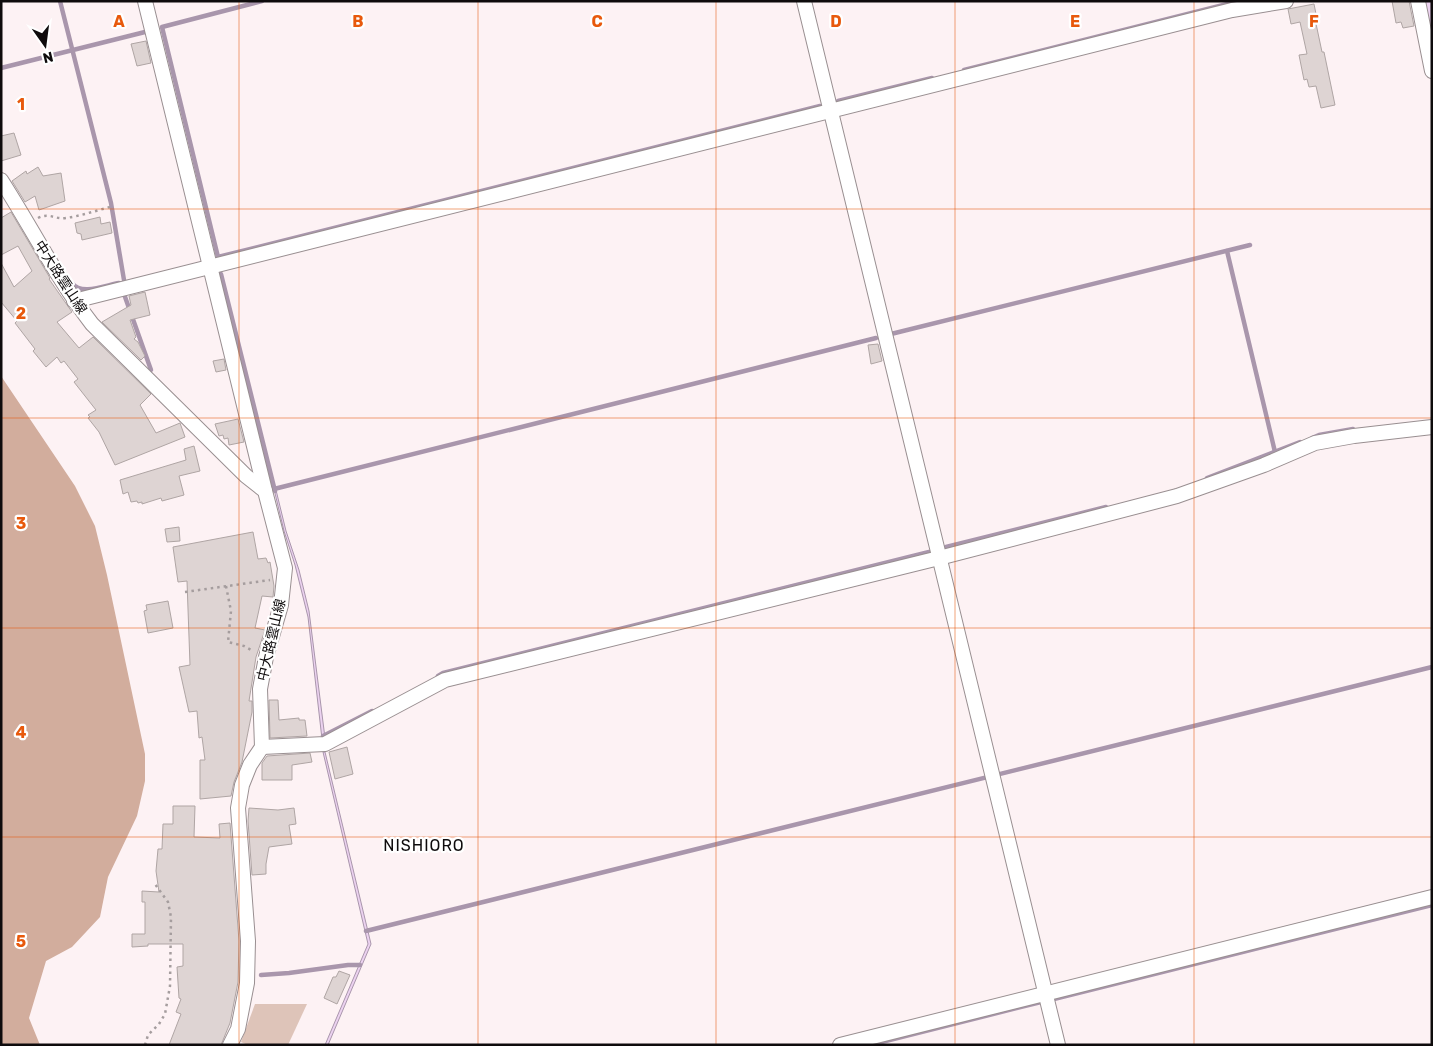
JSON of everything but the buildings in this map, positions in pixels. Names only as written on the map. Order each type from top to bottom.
[{"type":"street","points":[[145,1],[265,491]]},
{"type":"street","points":[[804,1],[1058,1045]]},
{"type":"street","points":[[74,301],[1232,10],[1286,1]]},
{"type":"street","points":[[1418,1],[1432,71]]},
{"type":"street","name":"中大路雲山線","points":[[4,188],[74,301],[92,324],[246,476],[265,491],[285,568],[281,605],[266,657],[260,688],[262,747]]},
{"type":"street","points":[[230,1045],[238,1028],[247,983],[248,941],[238,808],[242,785],[250,765],[262,747],[325,744],[445,680],[939,558],[1177,496],[1316,444],[1354,436],[1432,427]]},
{"type":"street","points":[[840,1045],[1432,897]]},
{"type":"path","points":[[36,220],[44,215],[63,219],[110,207]]},
{"type":"path","points":[[185,592],[283,578]]},
{"type":"path","points":[[226,586],[231,611],[228,642],[244,646],[266,657]]},
{"type":"path","points":[[145,1045],[148,1035],[159,1024],[165,1014],[170,986],[171,917],[168,902],[155,884]]},
{"type":"shaded area","points":[[1423,1],[1431,1],[1432,47]]},
{"type":"shaded area","points":[[1,376],[75,486],[95,526],[145,754],[145,781],[137,816],[108,877],[100,917],[72,947],[46,961],[29,1018],[40,1045],[1,1045]]},
{"type":"shaded area","points":[[274,489],[276,490],[286,531],[299,570],[309,611],[325,738],[322,739],[308,617]]},
{"type":"shaded area","points":[[323,752],[325,752],[371,944],[328,1045],[325,1045],[368,944]]},
{"type":"shaded area","points":[[255,1004],[307,1004],[288,1045],[248,1045],[241,1042]]},
{"type":"waterway","points":[[60,1],[111,203],[124,280]]},
{"type":"waterway","points":[[262,1],[162,27],[218,257],[820,106]]},
{"type":"waterway","points":[[964,70],[1239,1]]},
{"type":"waterway","points":[[1,68],[145,32]]},
{"type":"waterway","points":[[838,101],[932,78]]},
{"type":"waterway","points":[[891,334],[1250,245]]},
{"type":"waterway","points":[[1227,251],[1275,452]]},
{"type":"waterway","points":[[221,274],[275,491]]},
{"type":"waterway","points":[[72,283],[81,289],[119,283]]},
{"type":"waterway","points":[[124,294],[151,370]]},
{"type":"waterway","points":[[274,489],[876,338]]},
{"type":"waterway","points":[[1312,438],[1353,429]]},
{"type":"waterway","points":[[1207,478],[1300,442]]},
{"type":"waterway","points":[[946,547],[1106,507]]},
{"type":"waterway","points":[[438,676],[443,673],[929,552]]},
{"type":"waterway","points":[[366,931],[1432,667]]},
{"type":"waterway","points":[[323,736],[372,711]]},
{"type":"waterway","points":[[1054,999],[1432,905]]},
{"type":"waterway","points":[[261,975],[360,965]]},
{"type":"waterway","points":[[870,1045],[1041,1002]]},
{"type":"district","name":"NISHIORO","points":[[424,845]]}]
